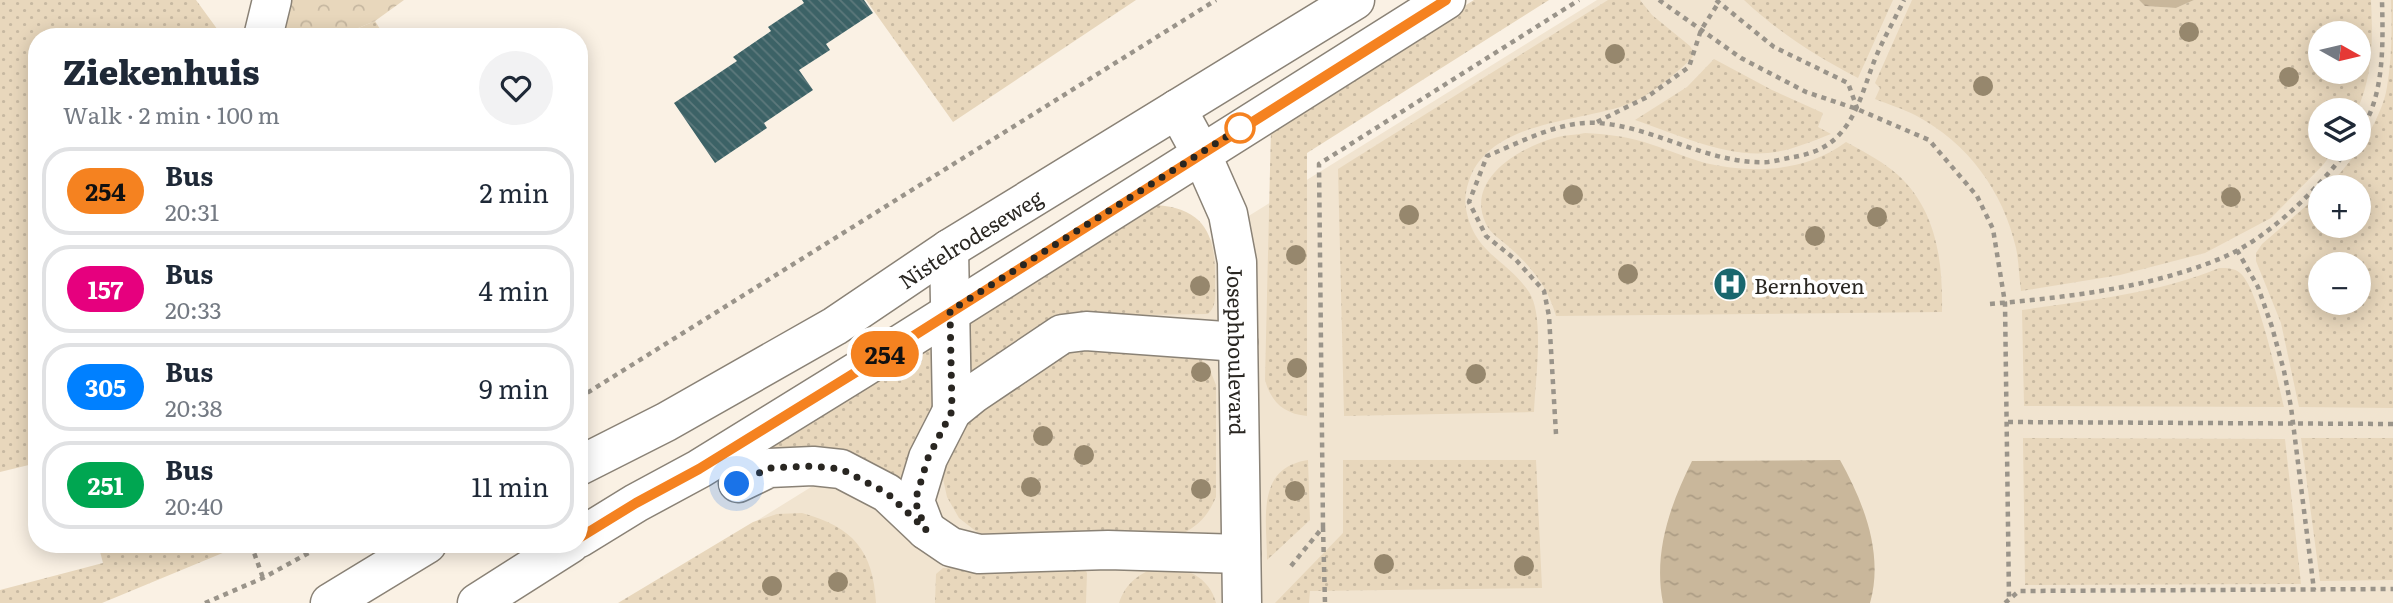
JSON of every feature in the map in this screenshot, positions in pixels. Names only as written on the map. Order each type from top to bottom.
[{"type":"street","points":[[265,28],[272,0]]},
{"type":"street","name":"Nistelrodeseweg","points":[[588,461],[666,422],[835,326],[949,249],[1355,0]]},
{"type":"street","points":[[588,532],[699,469],[1446,0]]},
{"type":"street","name":"Josephboulevard","points":[[1177,109],[1201,153],[1228,214],[1237,262],[1242,603]]},
{"type":"street","points":[[949,249],[952,411]]},
{"type":"street","points":[[926,530],[915,501],[928,458],[952,411],[1062,334],[1086,331],[1238,342]]},
{"type":"street","points":[[737,484],[769,468],[813,466],[841,469],[887,493],[926,530],[951,547],[979,554],[1108,550],[1241,554]]},
{"type":"street","points":[[330,603],[412,553]]},
{"type":"street","points":[[477,603],[556,553]]},
{"type":"path","points":[[588,392],[1216,0]]},
{"type":"path","points":[[1325,603],[1319,164],[1579,0]]},
{"type":"path","points":[[1659,0],[1741,58],[1806,92],[1857,109],[1929,140],[1977,195],[1993,229],[2005,303],[2008,422],[2007,601]]},
{"type":"path","points":[[1556,434],[1549,316],[1544,291],[1516,260],[1486,236],[1469,202],[1487,156],[1528,138],[1563,127],[1597,123],[1645,131],[1692,148],[1732,158],[1767,162],[1808,154],[1837,137],[1857,109],[1878,52],[1904,0]]},
{"type":"path","points":[[2371,109],[2379,80],[2383,31],[2382,0]]},
{"type":"path","points":[[1597,123],[1647,97],[1689,66],[1701,30],[1718,1],[1774,47],[1848,83],[1857,109]]},
{"type":"path","points":[[1990,304],[2074,294],[2161,279],[2226,256],[2278,221],[2320,184],[2338,161]]},
{"type":"path","points":[[2237,250],[2258,287],[2284,371],[2314,590]]},
{"type":"path","points":[[2008,422],[2393,424]]},
{"type":"path","points":[[1283,575],[1323,527]]},
{"type":"path","points":[[254,553],[263,578]]},
{"type":"path","points":[[205,603],[263,578],[309,553]]},
{"type":"path","points":[[2007,601],[2019,592],[2393,589]]},
{"type":"shaded area","name":"Bernhoven","points":[[1597,0],[2393,0],[2393,603],[624,603]]},
{"type":"green space","points":[[0,0],[196,0],[216,28],[28,28],[28,465],[0,472]]},
{"type":"green space","points":[[285,0],[404,0],[375,21],[358,28],[279,28]]},
{"type":"green space","points":[[866,0],[1136,0],[953,122]]},
{"type":"green space","points":[[1474,0],[1549,0],[1307,153],[1307,416],[1285,410],[1271,395],[1265,380],[1271,127]]},
{"type":"green space","points":[[1608,0],[1640,0],[1652,15],[1690,46],[1694,53],[1692,58],[1642,98],[1623,106],[1539,126],[1499,143],[1484,156],[1472,173],[1466,191],[1466,209],[1476,237],[1520,281],[1534,303],[1538,333],[1534,412],[1344,416],[1338,169]]},
{"type":"green space","points":[[1744,0],[1893,0],[1858,78],[1798,43]]},
{"type":"green space","points":[[1912,0],[2139,0],[2145,6],[2176,8],[2194,0],[2371,0],[2372,42],[2371,51],[2371,21],[2308,21],[2308,84],[2366,84],[2362,98],[2308,98],[2308,161],[2326,161],[2323,165],[2313,175],[2308,175],[2308,180],[2271,218],[2205,253],[2120,275],[2021,291],[2017,253],[2010,227],[1992,188],[1967,154],[1934,126],[1875,99],[1880,88],[1875,83]]},
{"type":"green space","points":[[2393,0],[2393,408],[2299,407],[2281,323],[2256,261],[2256,253],[2262,244],[2308,204],[2308,238],[2371,238],[2371,175],[2338,175],[2350,161],[2371,161],[2371,129],[2384,100]]},
{"type":"green space","points":[[375,21],[379,28],[358,28]]},
{"type":"green space","points":[[1714,59],[1823,113],[1818,127],[1831,134],[1800,146],[1768,153],[1734,152],[1635,120],[1687,87]]},
{"type":"green space","points":[[1585,133],[1629,138],[1705,163],[1741,169],[1796,165],[1830,152],[1846,142],[1892,170],[1919,200],[1934,234],[1938,253],[1942,312],[1556,316],[1538,278],[1524,261],[1488,228],[1481,207],[1483,192],[1500,167],[1514,156],[1544,141]]},
{"type":"green space","points":[[1156,205],[1187,213],[1205,229],[1214,253],[1215,268],[1215,300],[1208,314],[1070,316],[978,372],[969,369],[968,318]]},
{"type":"green space","points":[[2219,268],[2233,269],[2240,273],[2254,296],[2284,407],[2024,406],[2022,310],[2147,290]]},
{"type":"green space","points":[[937,339],[941,392],[923,422],[902,482],[756,451]]},
{"type":"green space","points":[[1071,347],[1199,356],[1210,370],[1216,385],[1216,497],[1206,515],[1188,531],[1181,535],[999,540],[977,532],[959,518],[947,497],[942,474],[954,429]]},
{"type":"green space","points":[[2023,438],[2285,439],[2301,584],[2025,585]]},
{"type":"green space","points":[[2301,438],[2393,438],[2393,580],[2320,581]]},
{"type":"green space","points":[[1308,460],[1310,520],[1267,560],[1266,513],[1272,485],[1279,473],[1291,465]]},
{"type":"green space","points":[[1343,460],[1536,460],[1542,588],[1310,591],[1309,603],[1275,603],[1343,533]]},
{"type":"green space","points":[[802,513],[835,526],[857,543],[870,569],[876,603],[618,603],[753,522],[777,514]]},
{"type":"green space","points":[[100,553],[223,553],[102,603],[0,603],[0,590],[103,563]]},
{"type":"green space","points":[[1160,566],[1178,568],[1195,575],[1208,586],[1216,603],[1119,603],[1135,579]]},
{"type":"green space","points":[[943,568],[1084,568],[1087,573],[1086,603],[935,603],[936,574]]},
{"type":"water","points":[[2139,0],[2194,0],[2176,8],[2145,6]]},
{"type":"water","points":[[1840,460],[1864,511],[1873,548],[1874,585],[1870,603],[1663,603],[1660,584],[1662,548],[1671,512],[1692,461]]},
{"type":"building","points":[[802,0],[864,0],[873,13],[826,44],[830,50],[799,70],[813,90],[764,123],[767,128],[715,163],[674,103],[737,61],[733,57],[771,31],[768,27],[804,3]]},
{"type":"bus line","name":"254","points":[[588,532],[699,469],[861,369],[1446,0]]},
{"type":"place","name":"Bernhoven","points":[[1730,284]]},
{"type":"route","points":[[737,484],[769,468],[813,466],[841,469],[887,493],[926,530],[915,501],[928,458],[952,411],[950,311],[1245,125],[1240,128]]}]
